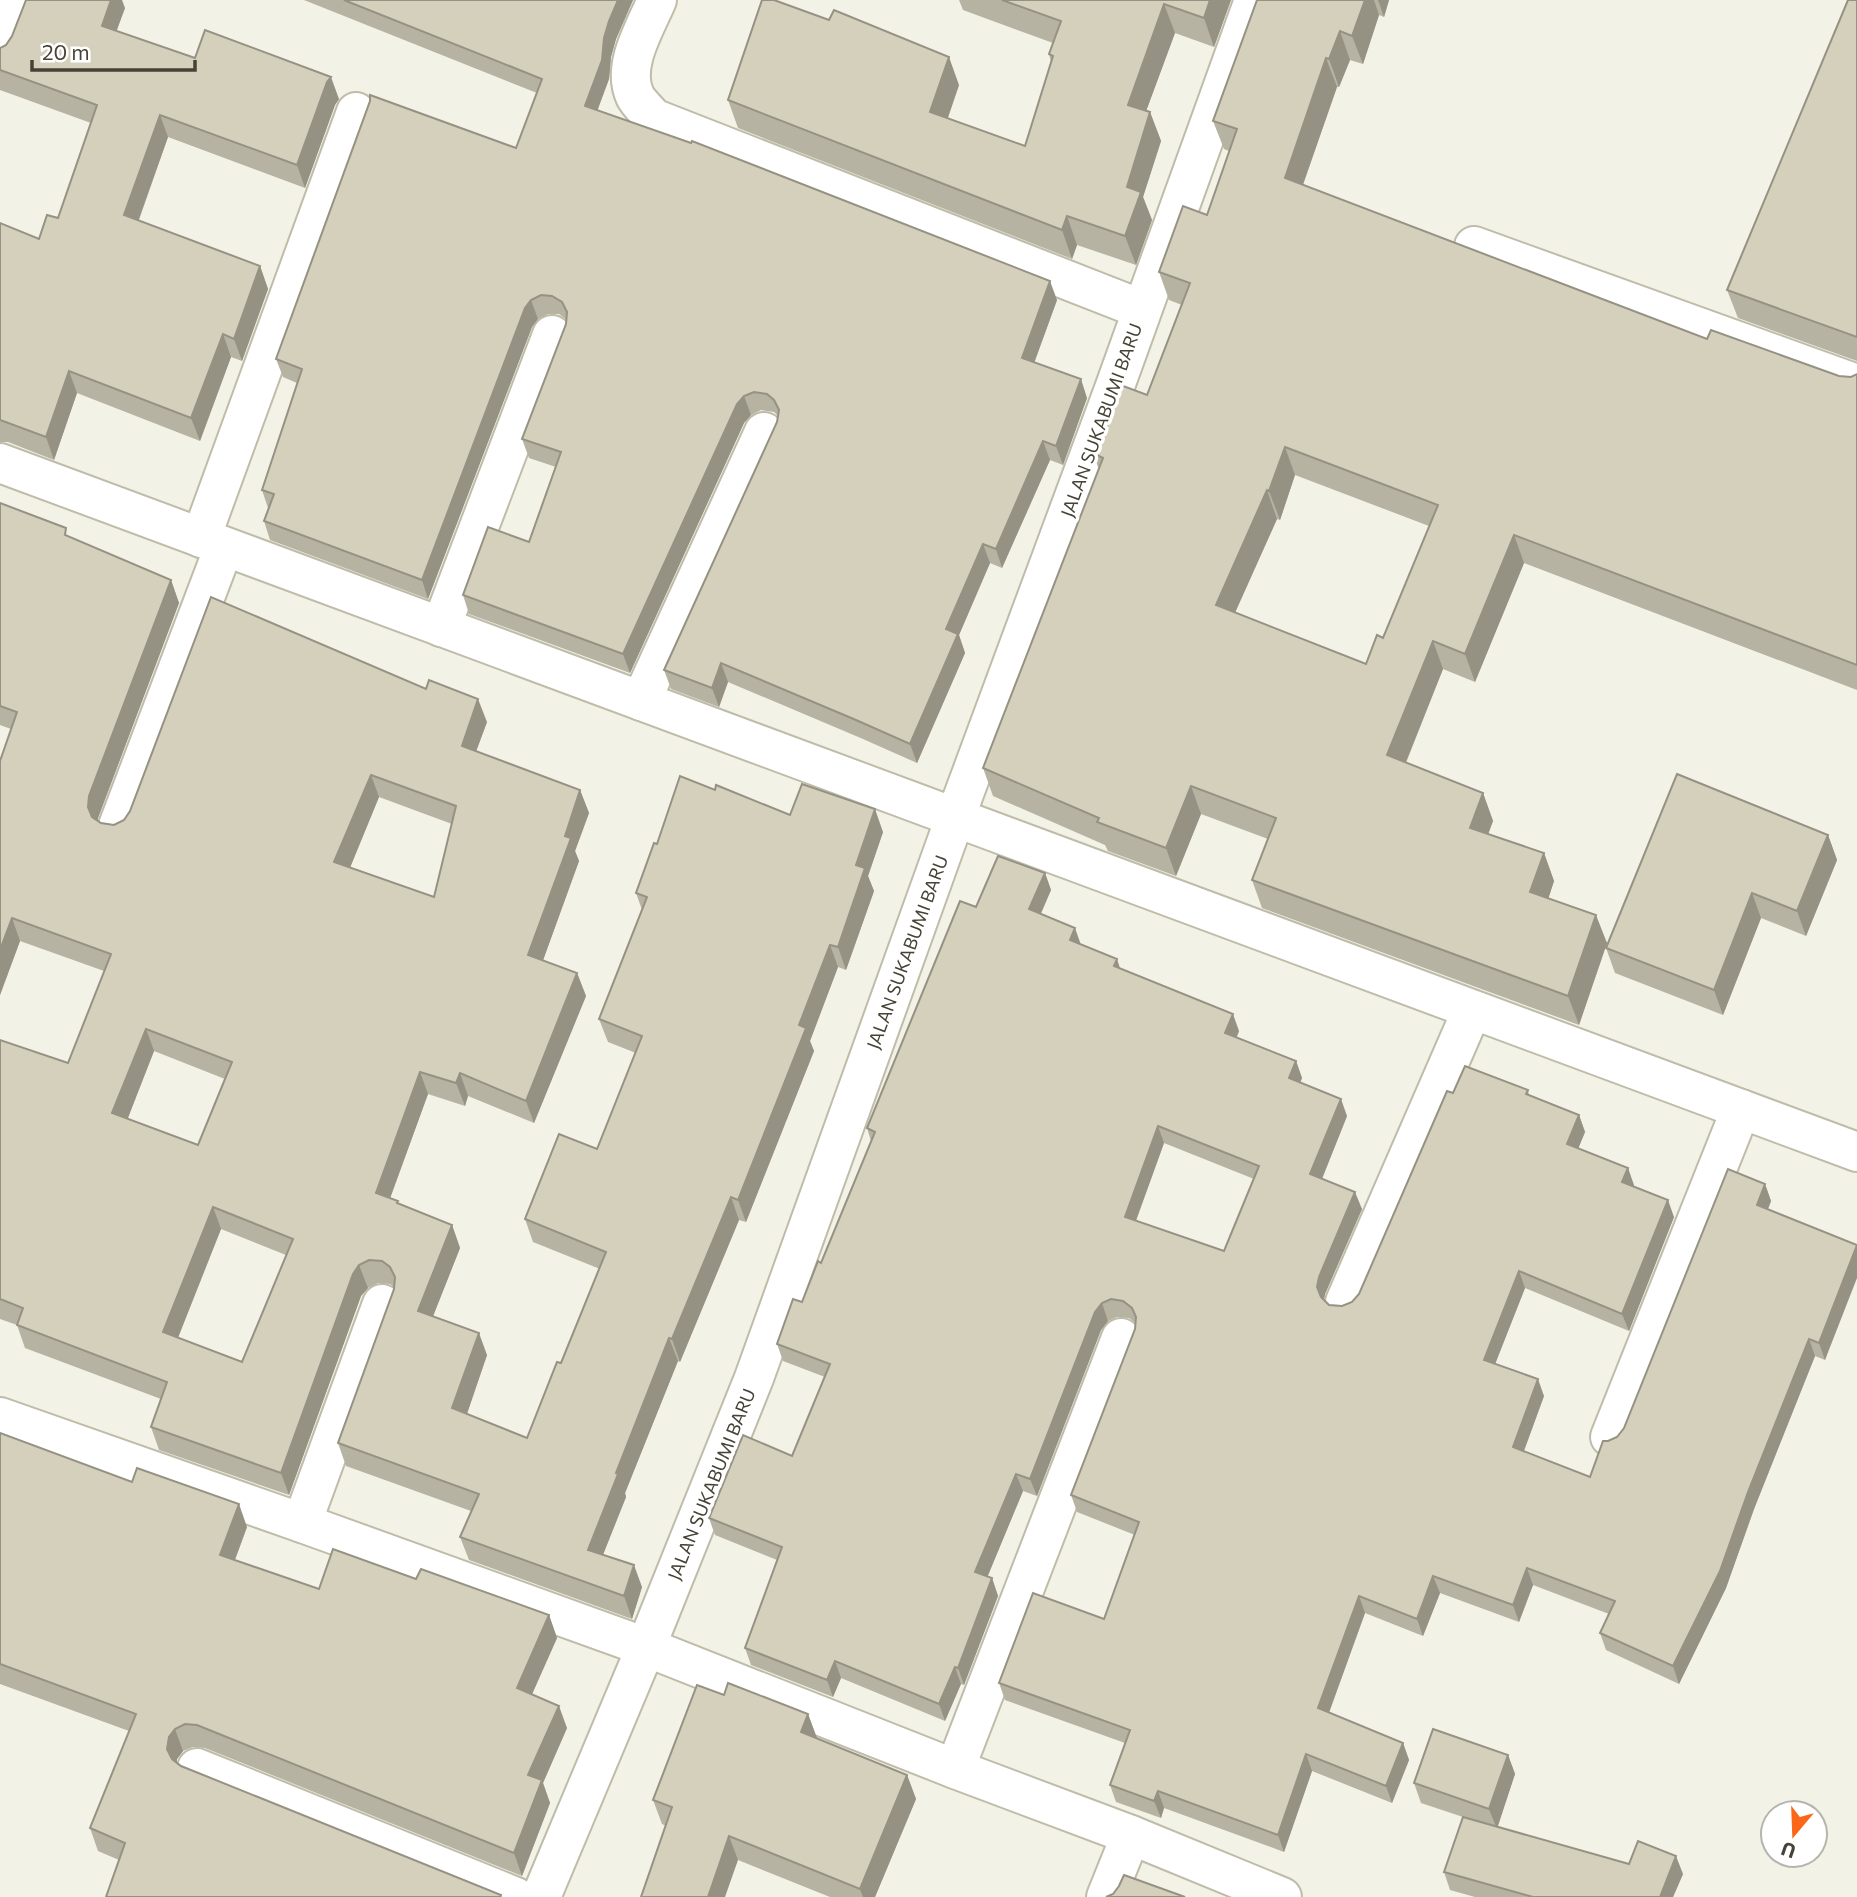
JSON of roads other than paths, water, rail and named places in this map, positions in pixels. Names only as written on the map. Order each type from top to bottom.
[{"type":"street","points":[[0,51],[20,0]]},
{"type":"street","points":[[657,0],[636,49],[630,77],[635,97],[653,118],[1141,309]]},
{"type":"street","name":"JALAN SUKABUMI BARU","points":[[541,1897],[646,1647],[754,1378],[1254,0]]},
{"type":"street","points":[[118,826],[356,112]]},
{"type":"street","points":[[1474,246],[1857,384]]},
{"type":"street","points":[[442,627],[552,335]]},
{"type":"street","points":[[641,701],[764,432]]},
{"type":"street","points":[[0,463],[1857,1152]]},
{"type":"street","points":[[1345,1302],[1472,1010]]},
{"type":"street","points":[[1610,1437],[1741,1109]]},
{"type":"street","points":[[302,1523],[382,1304]]},
{"type":"street","points":[[955,1769],[1121,1338]]},
{"type":"street","points":[[0,1418],[646,1647],[1131,1835],[1282,1897]]},
{"type":"street","points":[[197,1768],[516,1897]]},
{"type":"street","points":[[1105,1897],[1131,1835]]}]
